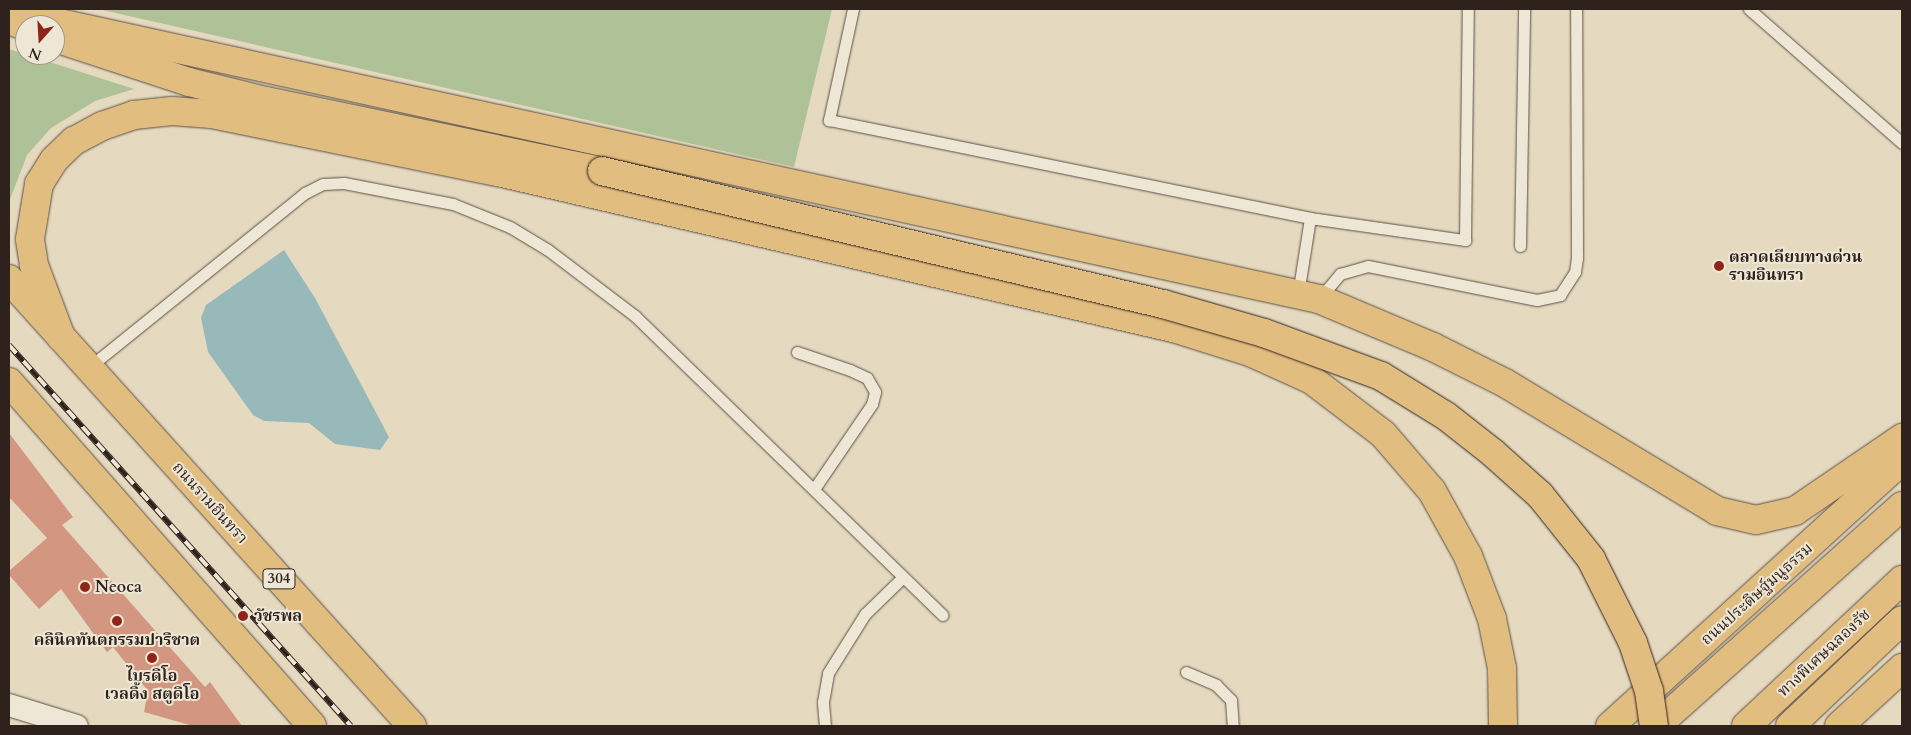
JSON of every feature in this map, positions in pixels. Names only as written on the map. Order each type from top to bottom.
[{"type":"main road","points":[[9,12],[1105,250],[1308,296],[1433,347],[1505,383],[1717,511],[1756,520],[1795,511],[1902,438]]},
{"type":"main road","points":[[65,41],[189,82],[266,102],[602,170],[1163,304],[1264,332],[1381,376],[1446,416],[1493,453],[1540,496],[1585,552],[1633,643],[1649,692],[1655,726]]},
{"type":"main road","points":[[61,337],[34,265],[31,213],[39,184],[54,160],[74,141],[102,126],[134,115],[172,111],[212,114],[498,172],[1173,328],[1250,352],[1312,380],[1383,434],[1432,491],[1454,528],[1492,619],[1502,668],[1503,726]]},
{"type":"main road","name":"ถนนรามอินทรา","points":[[9,279],[412,726]]},
{"type":"main road","points":[[10,387],[312,726]]},
{"type":"main road","name":"ถนนประดิษฐ์มนูธรรม","points":[[1610,726],[1902,460]]},
{"type":"main road","points":[[1655,726],[1902,506]]},
{"type":"main road","name":"ทางพิเศษฉลองรัช","points":[[1746,726],[1902,580]]},
{"type":"main road","name":"ทางพิเศษฉลองรัช","points":[[1790,726],[1902,620]]},
{"type":"main road","points":[[1839,726],[1902,668]]},
{"type":"street","points":[[9,705],[77,726]]},
{"type":"lane","points":[[853,9],[829,120],[1310,218],[1465,240],[1468,9]]},
{"type":"lane","points":[[1520,246],[1524,9]]},
{"type":"lane","points":[[1308,296],[1340,274],[1368,266],[1537,300],[1560,295],[1575,272],[1577,258],[1576,9]]},
{"type":"lane","points":[[1749,9],[1902,143]]},
{"type":"lane","points":[[88,368],[305,193],[323,184],[344,182],[454,204],[510,227],[548,250],[635,316],[814,489],[902,578],[943,615]]},
{"type":"lane","points":[[1308,296],[1310,218]]},
{"type":"lane","points":[[797,352],[850,370],[867,378],[875,392],[872,404],[814,489]]},
{"type":"lane","points":[[825,726],[823,702],[828,673],[865,614],[902,578]]},
{"type":"lane","points":[[1186,672],[1216,685],[1231,700],[1233,726]]},
{"type":"green space","points":[[98,9],[832,9],[794,167]]},
{"type":"green space","points":[[9,49],[15,51],[15,65],[59,65],[134,89],[95,101],[51,128],[27,155],[9,202]]},
{"type":"water","points":[[284,250],[315,298],[389,437],[380,450],[335,444],[309,423],[264,421],[253,415],[208,352],[201,318],[206,305]]},
{"type":"building","points":[[9,433],[73,517],[62,525],[205,687],[210,682],[242,726],[193,726],[144,712],[148,691],[113,647],[107,652],[61,589],[39,609],[9,575],[9,571],[47,538],[9,497]]},
{"type":"railway","points":[[9,345],[351,726]]},
{"type":"place","name":"ตลาดเลียบทางด่วน รามอินทรา","points":[[1719,266]]},
{"type":"place","name":"Neoca","points":[[85,587]]},
{"type":"place","name":"วัชรพล","points":[[243,616]]},
{"type":"place","name":"คลินิคทันตกรรมปาริชาต","points":[[117,621]]},
{"type":"place","name":"ไบรดิโอ เวลดิ้ง สตูดิโอ","points":[[152,658]]}]
